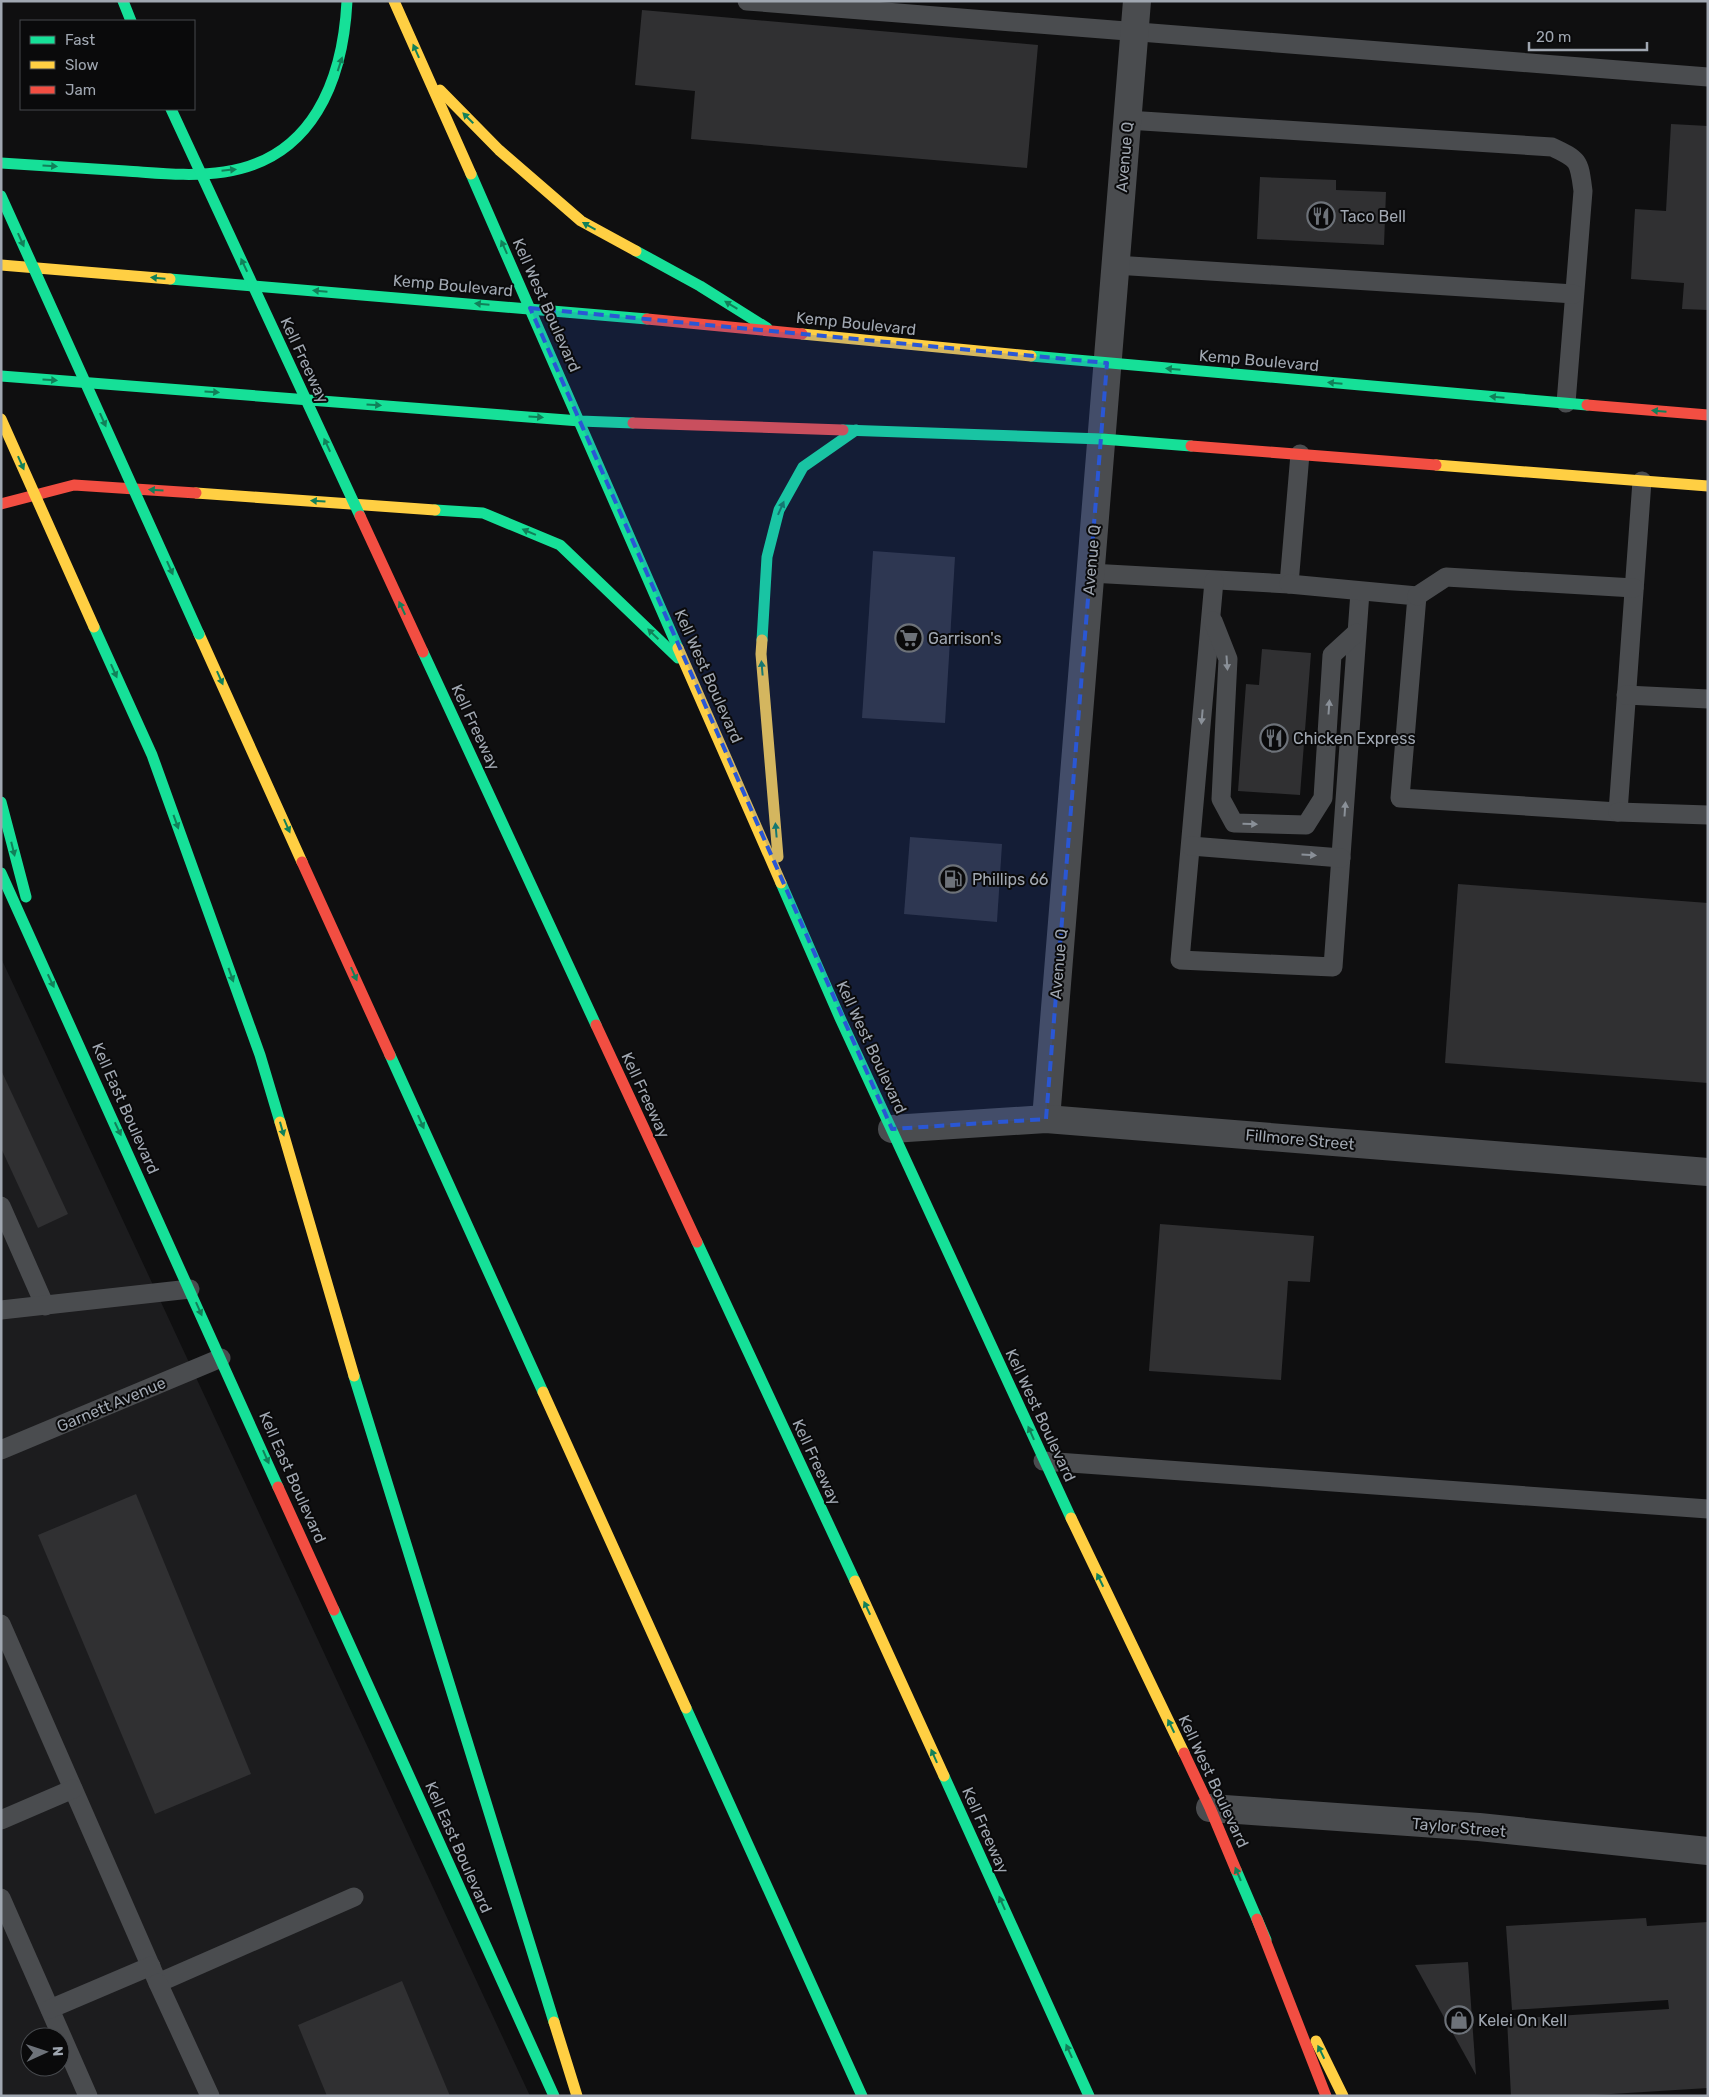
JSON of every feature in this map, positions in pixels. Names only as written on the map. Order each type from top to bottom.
[{"type":"main road","points":[[123,1],[131,20]]},
{"type":"main road","points":[[1,163],[185,175],[239,169],[271,156],[294,139],[316,116],[332,88],[342,56],[347,19],[347,1]]},
{"type":"main road","name":"Kell West Boulevard","points":[[394,1],[580,421],[840,1018],[1043,1461],[1210,1808],[1256,1920],[1343,2096]]},
{"type":"main road","points":[[428,78],[500,150],[581,221],[700,286],[772,331]]},
{"type":"main road","name":"Kell Freeway","points":[[171,110],[868,1611],[1089,2096]]},
{"type":"main road","points":[[1,196],[862,2096]]},
{"type":"main road","name":"Kemp Boulevard","points":[[1,265],[530,308],[1107,363],[1708,415]]},
{"type":"main road","points":[[1,376],[580,421],[1102,438],[1708,486]]},
{"type":"main road","points":[[1,419],[152,755],[260,1055],[359,1392],[577,2096]]},
{"type":"main road","points":[[780,879],[761,654],[767,557],[779,510],[803,467],[856,430]]},
{"type":"main road","points":[[1,504],[74,485],[483,513],[560,545],[688,668]]},
{"type":"main road","points":[[1,802],[43,964]]},
{"type":"main road","name":"Kell East Boulevard","points":[[1,873],[554,2096]]},
{"type":"main road","points":[[1256,1920],[1326,2096]]},
{"type":"street","name":"Avenue Q","points":[[1046,1119],[1137,1]]},
{"type":"street","name":"Fillmore Street","points":[[892,1130],[1046,1119],[1708,1172]]},
{"type":"street","name":"Taylor Street","points":[[1210,1808],[1480,1828],[1708,1851]]},
{"type":"lane","points":[[747,1],[1708,77]]},
{"type":"lane","points":[[1127,120],[1552,147],[1569,155],[1579,164],[1583,191],[1566,403]]},
{"type":"lane","points":[[1115,265],[1574,294]]},
{"type":"lane","points":[[1289,584],[1300,454]]},
{"type":"lane","points":[[1618,812],[1642,481]]},
{"type":"lane","points":[[1090,573],[1289,584],[1417,596],[1446,577],[1634,588]]},
{"type":"lane","points":[[1214,581],[1180,960],[1333,967],[1360,592]]},
{"type":"lane","points":[[1417,596],[1400,798],[1618,812],[1708,815]]},
{"type":"lane","points":[[1212,617],[1228,659],[1221,799],[1234,823],[1306,825],[1323,798],[1332,655],[1356,633]]},
{"type":"lane","points":[[1626,695],[1708,699]]},
{"type":"lane","points":[[1190,846],[1342,858]]},
{"type":"lane","points":[[1,1206],[45,1306]]},
{"type":"lane","points":[[1,1310],[190,1289]]},
{"type":"lane","name":"Garnett Avenue","points":[[1,1450],[221,1358]]},
{"type":"lane","points":[[1043,1461],[1708,1509]]},
{"type":"lane","points":[[1,1624],[210,2096]]},
{"type":"lane","points":[[1,1820],[73,1789]]},
{"type":"lane","points":[[50,2009],[155,1974],[354,1897]]},
{"type":"lane","points":[[1,1898],[88,2096]]},
{"type":"highlighted area","points":[[530,308],[1107,363],[1046,1119],[892,1129]]},
{"type":"shaded area","points":[[1,958],[530,2096],[1,2096]]},
{"type":"building","points":[[642,10],[1038,45],[1027,168],[691,139],[695,91],[635,85]]},
{"type":"building","points":[[1671,124],[1708,126],[1708,310],[1682,309],[1684,283],[1631,279],[1635,209],[1666,211]]},
{"type":"building","name":"Taco Bell","points":[[1260,177],[1336,180],[1336,190],[1386,192],[1384,245],[1257,239]]},
{"type":"building","name":"Garrison's","points":[[873,551],[955,557],[945,723],[862,718]]},
{"type":"building","name":"Chicken Express","points":[[1262,649],[1311,653],[1300,795],[1238,791],[1246,684],[1259,685]]},
{"type":"building","name":"Phillips 66","points":[[910,837],[1002,844],[997,922],[904,914]]},
{"type":"building","points":[[1458,884],[1708,903],[1708,1083],[1445,1063]]},
{"type":"building","points":[[1,1070],[68,1214],[38,1228],[1,1148]]},
{"type":"building","points":[[1160,1224],[1314,1236],[1310,1282],[1288,1281],[1281,1380],[1149,1371]]},
{"type":"building","points":[[136,1494],[251,1774],[155,1814],[38,1535]]},
{"type":"building","points":[[1646,1918],[1647,1926],[1708,1922],[1708,2088],[1579,2096],[1511,2096],[1507,2019],[1669,2009],[1668,2000],[1512,2010],[1506,1926]]},
{"type":"building","name":"Kelei On Kell","points":[[1468,1962],[1476,2075],[1415,1965]]},
{"type":"building","points":[[402,1981],[450,2096],[327,2096],[298,2025]]},
{"type":"traffic: fast","points":[[123,1],[131,20]]},
{"type":"traffic: fast","points":[[1,163],[162,174],[224,172],[255,164],[280,151],[301,133],[317,111],[330,86],[339,59],[347,1]]},
{"type":"traffic: fast","points":[[171,110],[360,516]]},
{"type":"traffic: fast","points":[[471,174],[678,648]]},
{"type":"traffic: fast","points":[[1,196],[199,634]]},
{"type":"traffic: fast","points":[[636,251],[700,286],[767,328]]},
{"type":"traffic: fast","points":[[170,279],[647,319]]},
{"type":"traffic: fast","points":[[1031,356],[1587,405]]},
{"type":"traffic: fast","points":[[1,376],[580,421],[633,423]]},
{"type":"traffic: fast","points":[[843,430],[1102,439],[1191,446]]},
{"type":"traffic: fast","points":[[762,640],[767,557],[779,510],[803,467],[856,430]]},
{"type":"traffic: fast","points":[[435,510],[483,513],[560,545],[678,658]]},
{"type":"traffic: fast","points":[[94,627],[152,755],[260,1055],[280,1122]]},
{"type":"traffic: fast","points":[[423,652],[596,1025]]},
{"type":"traffic: fast","points":[[1,802],[26,897]]},
{"type":"traffic: fast","points":[[1,873],[278,1487]]},
{"type":"traffic: fast","points":[[781,883],[840,1018],[1071,1518]]},
{"type":"traffic: fast","points":[[390,1055],[543,1392]]},
{"type":"traffic: fast","points":[[697,1242],[855,1581]]},
{"type":"traffic: fast","points":[[354,1376],[554,2022]]},
{"type":"traffic: fast","points":[[334,1610],[554,2096]]},
{"type":"traffic: fast","points":[[686,1708],[862,2096]]},
{"type":"traffic: fast","points":[[944,1776],[1089,2096]]},
{"type":"traffic: fast","points":[[1236,1870],[1266,1940]]},
{"type":"traffic: slow","points":[[394,1],[471,174]]},
{"type":"traffic: slow","points":[[440,90],[499,150],[581,221],[636,251]]},
{"type":"traffic: slow","points":[[1,265],[170,279]]},
{"type":"traffic: slow","points":[[802,334],[1031,356]]},
{"type":"traffic: slow","points":[[1,419],[94,627]]},
{"type":"traffic: slow","points":[[1436,465],[1708,486]]},
{"type":"traffic: slow","points":[[196,493],[435,510]]},
{"type":"traffic: slow","points":[[199,634],[302,862]]},
{"type":"traffic: slow","points":[[762,640],[761,654],[778,857]]},
{"type":"traffic: slow","points":[[678,648],[781,883]]},
{"type":"traffic: slow","points":[[280,1122],[354,1376]]},
{"type":"traffic: slow","points":[[543,1392],[686,1708]]},
{"type":"traffic: slow","points":[[1071,1518],[1184,1753]]},
{"type":"traffic: slow","points":[[855,1581],[944,1776]]},
{"type":"traffic: slow","points":[[554,2022],[577,2096]]},
{"type":"traffic: slow","points":[[1316,2041],[1343,2096]]},
{"type":"traffic: jam","points":[[647,319],[802,334]]},
{"type":"traffic: jam","points":[[1587,405],[1708,415]]},
{"type":"traffic: jam","points":[[633,423],[843,430]]},
{"type":"traffic: jam","points":[[1191,446],[1436,465]]},
{"type":"traffic: jam","points":[[1,504],[74,485],[196,493]]},
{"type":"traffic: jam","points":[[360,516],[423,652]]},
{"type":"traffic: jam","points":[[302,862],[390,1055]]},
{"type":"traffic: jam","points":[[596,1025],[697,1242]]},
{"type":"traffic: jam","points":[[278,1487],[334,1610]]},
{"type":"traffic: jam","points":[[1184,1753],[1236,1870]]},
{"type":"traffic: jam","points":[[1257,1919],[1326,2096]]},
{"type":"place","name":"Taco Bell","points":[[1321,216]]},
{"type":"place","name":"Garrison's","points":[[909,638]]},
{"type":"place","name":"Chicken Express","points":[[1274,738]]},
{"type":"place","name":"Phillips 66","points":[[953,879]]},
{"type":"place","name":"Kelei On Kell","points":[[1459,2020]]}]
